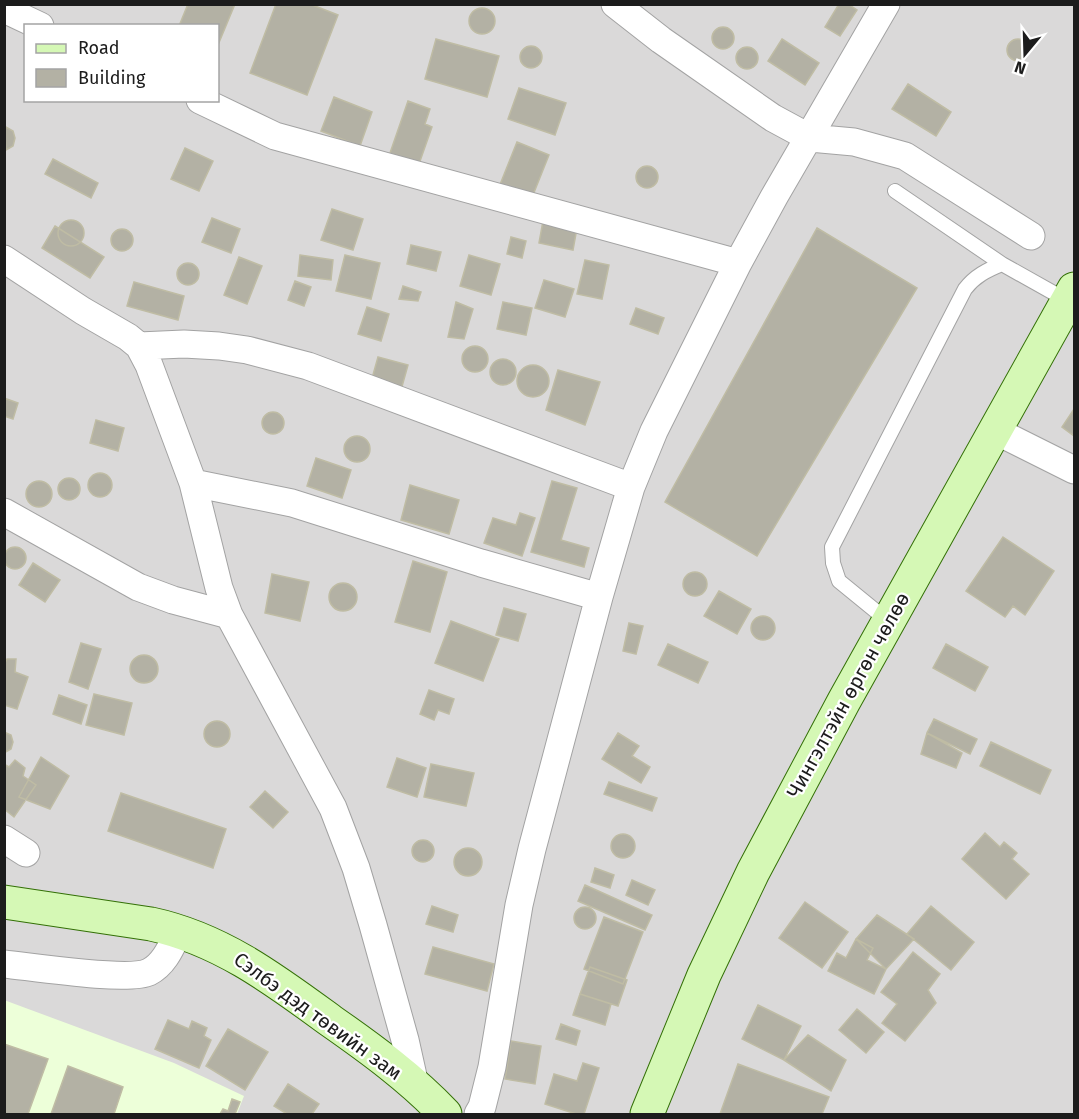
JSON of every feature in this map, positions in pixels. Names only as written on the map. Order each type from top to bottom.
[{"type":"main road","name":"Чингэлтэйн өргөн чөлөө","points":[[647,1114],[704,975],[753,872],[888,621],[1071,295]]},
{"type":"main road","name":"Сэлбэ дэд төвийн зам","points":[[4,902],[134,920],[179,931],[218,946],[264,973],[350,1035],[415,1085],[445,1114]]},
{"type":"street","points":[[615,4],[764,112],[810,138],[854,142],[905,156],[1031,236]]},
{"type":"street","points":[[478,1114],[482,1107],[492,1066],[519,905],[529,860],[599,597],[631,488],[654,432],[738,263],[886,4]]},
{"type":"street","points":[[4,9],[36,24]]},
{"type":"street","points":[[204,102],[275,136],[738,263]]},
{"type":"street","points":[[4,259],[83,311],[128,337],[139,346],[149,364],[193,483],[219,588],[229,615],[333,808],[356,868],[405,1040],[415,1085]]},
{"type":"street","points":[[139,346],[184,344],[219,346],[247,350],[308,366],[631,488]]},
{"type":"street","points":[[994,430],[1074,470]]},
{"type":"street","points":[[193,483],[292,503],[481,563],[599,597]]},
{"type":"street","points":[[4,512],[138,587],[173,600],[229,615]]},
{"type":"street","points":[[4,964],[115,975],[141,975],[151,971],[165,959],[179,931]]},
{"type":"lane","points":[[895,190],[1002,264],[1071,295]]},
{"type":"lane","points":[[888,621],[839,581],[832,563],[832,547],[965,289],[984,272],[1002,264]]},
{"type":"shaded area","points":[[5,5],[1074,5],[1074,1114],[5,1114]]},
{"type":"shaded area","points":[[4,1000],[174,1063],[244,1096],[237,1114],[5,1114]]},
{"type":"building","points":[[188,4],[235,4],[219,43],[219,24],[180,24]]},
{"type":"building","points":[[276,4],[310,4],[338,15],[307,95],[250,73]]},
{"type":"building","points":[[839,4],[848,4],[857,10],[840,36],[825,27]]},
{"type":"building","points":[[482,8],[491,12],[495,21],[491,30],[482,34],[473,30],[469,21],[473,12]]},
{"type":"building","points":[[723,27],[731,30],[734,38],[731,46],[723,49],[715,46],[712,38],[715,30]]},
{"type":"building","points":[[436,39],[499,56],[487,97],[425,79]]},
{"type":"building","points":[[782,39],[819,63],[805,85],[768,61]]},
{"type":"building","points":[[1018,39],[1026,42],[1029,50],[1026,58],[1018,61],[1010,58],[1007,50],[1010,42]]},
{"type":"building","points":[[531,46],[539,49],[542,57],[539,65],[531,68],[523,65],[520,57],[523,49]]},
{"type":"building","points":[[747,47],[755,50],[758,58],[755,66],[747,69],[739,66],[736,58],[739,50]]},
{"type":"building","points":[[908,84],[951,112],[936,136],[892,109]]},
{"type":"building","points":[[519,88],[566,103],[555,135],[508,119]]},
{"type":"building","points":[[334,97],[372,112],[360,146],[321,131]]},
{"type":"building","points":[[408,101],[430,109],[425,124],[432,127],[419,164],[390,153]]},
{"type":"building","points":[[4,126],[13,131],[15,138],[13,146],[6,150]]},
{"type":"building","points":[[517,142],[549,155],[531,200],[499,187]]},
{"type":"building","points":[[185,148],[213,161],[199,191],[171,179]]},
{"type":"building","points":[[53,159],[98,183],[91,198],[45,174]]},
{"type":"building","points":[[647,166],[655,169],[658,177],[655,185],[647,188],[639,185],[636,177],[639,169]]},
{"type":"building","points":[[332,209],[363,219],[353,250],[321,240]]},
{"type":"building","points":[[212,218],[240,229],[231,253],[202,242]]},
{"type":"building","points":[[71,220],[80,224],[84,233],[80,242],[71,246],[62,242],[58,233],[62,224]]},
{"type":"building","points":[[543,221],[577,228],[573,250],[539,243]]},
{"type":"building","points":[[55,226],[104,257],[90,278],[42,248]]},
{"type":"building","points":[[817,228],[917,288],[757,556],[665,502]]},
{"type":"building","points":[[122,229],[130,232],[133,240],[130,248],[122,251],[114,248],[111,240],[114,232]]},
{"type":"building","points":[[511,237],[526,241],[522,258],[507,254]]},
{"type":"building","points":[[411,245],[441,252],[436,271],[407,264]]},
{"type":"building","points":[[300,255],[333,260],[331,280],[298,276]]},
{"type":"building","points":[[345,255],[380,263],[371,299],[336,291]]},
{"type":"building","points":[[469,255],[500,264],[491,295],[460,286]]},
{"type":"building","points":[[239,257],[262,266],[247,304],[224,295]]},
{"type":"building","points":[[585,260],[609,265],[602,299],[577,294]]},
{"type":"building","points":[[188,263],[196,266],[199,274],[196,282],[188,285],[180,282],[177,274],[180,266]]},
{"type":"building","points":[[544,280],[574,289],[565,317],[535,308]]},
{"type":"building","points":[[295,281],[311,287],[304,306],[288,300]]},
{"type":"building","points":[[134,282],[184,296],[178,320],[127,306]]},
{"type":"building","points":[[403,286],[421,292],[418,301],[399,299]]},
{"type":"building","points":[[456,302],[473,309],[464,339],[448,337]]},
{"type":"building","points":[[503,302],[532,308],[526,335],[497,329]]},
{"type":"building","points":[[367,307],[389,314],[381,341],[358,334]]},
{"type":"building","points":[[636,308],[664,318],[658,334],[630,324]]},
{"type":"building","points":[[475,346],[484,350],[488,359],[484,368],[475,372],[466,368],[462,359],[466,350]]},
{"type":"building","points":[[378,357],[408,365],[401,390],[371,382]]},
{"type":"building","points":[[503,359],[512,363],[516,372],[512,381],[503,385],[494,381],[490,372],[494,363]]},
{"type":"building","points":[[533,365],[544,370],[549,381],[544,392],[533,397],[522,392],[517,381],[522,370]]},
{"type":"building","points":[[558,370],[600,382],[585,425],[546,410]]},
{"type":"building","points":[[4,398],[18,403],[13,419],[4,416]]},
{"type":"building","points":[[1074,409],[1074,436],[1062,427]]},
{"type":"building","points":[[273,412],[281,415],[284,423],[281,431],[273,434],[265,431],[262,423],[265,415]]},
{"type":"building","points":[[96,420],[124,428],[118,451],[90,443]]},
{"type":"building","points":[[357,436],[366,440],[370,449],[366,458],[357,462],[348,458],[344,449],[348,440]]},
{"type":"building","points":[[316,458],[351,470],[342,498],[307,486]]},
{"type":"building","points":[[100,473],[105,474],[111,480],[111,490],[105,496],[100,497],[95,496],[89,490],[88,485],[89,480],[95,474]]},
{"type":"building","points":[[69,478],[77,481],[80,489],[77,497],[69,500],[61,497],[58,489],[61,481]]},
{"type":"building","points":[[39,481],[48,485],[52,494],[48,503],[39,507],[30,503],[26,494],[30,485]]},
{"type":"building","points":[[552,481],[577,488],[561,540],[589,548],[584,567],[531,552]]},
{"type":"building","points":[[410,485],[459,500],[449,534],[401,520]]},
{"type":"building","points":[[520,513],[535,518],[522,556],[484,543],[493,518],[516,525]]},
{"type":"building","points":[[1003,537],[1054,571],[1025,615],[1013,606],[1005,617],[966,591]]},
{"type":"building","points":[[15,547],[23,550],[26,558],[23,566],[15,569],[7,566],[4,558],[7,550]]},
{"type":"building","points":[[413,561],[447,572],[430,632],[395,622]]},
{"type":"building","points":[[33,563],[60,580],[45,602],[19,585]]},
{"type":"building","points":[[695,572],[704,575],[707,584],[704,593],[695,596],[686,593],[683,584],[686,575]]},
{"type":"building","points":[[272,574],[309,582],[300,621],[265,613]]},
{"type":"building","points":[[343,583],[353,587],[357,597],[353,607],[343,611],[333,607],[329,597],[333,587]]},
{"type":"building","points":[[719,591],[751,609],[737,634],[704,616]]},
{"type":"building","points":[[504,608],[526,614],[518,641],[496,635]]},
{"type":"building","points":[[763,616],[772,619],[775,628],[772,637],[763,640],[754,637],[751,628],[754,619]]},
{"type":"building","points":[[451,621],[499,639],[483,681],[435,663]]},
{"type":"building","points":[[629,623],[643,626],[636,654],[623,651]]},
{"type":"building","points":[[81,643],[101,649],[88,689],[69,682]]},
{"type":"building","points":[[668,644],[708,662],[698,683],[658,665]]},
{"type":"building","points":[[946,644],[988,667],[975,691],[933,668]]},
{"type":"building","points":[[144,655],[154,659],[158,669],[154,679],[144,683],[134,679],[130,669],[134,659]]},
{"type":"building","points":[[7,659],[16,659],[15,672],[28,677],[17,709],[4,705],[4,665]]},
{"type":"building","points":[[429,690],[454,699],[449,714],[438,710],[434,720],[420,714]]},
{"type":"building","points":[[94,694],[132,703],[124,735],[86,725]]},
{"type":"building","points":[[59,695],[87,705],[81,724],[53,714]]},
{"type":"building","points":[[934,719],[977,739],[970,754],[927,733]]},
{"type":"building","points":[[217,721],[226,725],[230,734],[226,743],[217,747],[208,743],[204,734],[208,725]]},
{"type":"building","points":[[4,732],[11,735],[13,742],[11,749],[4,753]]},
{"type":"building","points":[[618,733],[639,746],[632,756],[650,767],[641,783],[602,759]]},
{"type":"building","points":[[927,733],[962,753],[956,768],[921,754]]},
{"type":"building","points":[[991,742],[1051,770],[1040,794],[980,766]]},
{"type":"building","points":[[41,757],[69,776],[50,809],[19,797]]},
{"type":"building","points":[[397,758],[426,768],[417,797],[387,787]]},
{"type":"building","points":[[15,760],[25,768],[23,776],[36,785],[14,817],[4,809],[4,764],[9,767]]},
{"type":"building","points":[[431,764],[474,773],[466,806],[424,797]]},
{"type":"building","points":[[609,782],[657,798],[652,811],[604,794]]},
{"type":"building","points":[[265,791],[288,812],[273,828],[250,807]]},
{"type":"building","points":[[121,793],[226,829],[213,868],[108,831]]},
{"type":"building","points":[[985,833],[1000,847],[1004,842],[1017,853],[1012,859],[1029,874],[1006,899],[962,859]]},
{"type":"building","points":[[623,834],[632,837],[635,846],[632,855],[623,858],[614,855],[611,846],[614,837]]},
{"type":"building","points":[[419,840],[427,840],[434,847],[434,855],[427,862],[419,862],[412,855],[412,847]]},
{"type":"building","points":[[468,848],[478,852],[482,862],[478,872],[468,876],[458,872],[454,862],[458,852]]},
{"type":"building","points":[[595,868],[614,875],[610,888],[591,882]]},
{"type":"building","points":[[632,880],[655,890],[648,905],[626,895]]},
{"type":"building","points":[[585,885],[652,915],[645,930],[578,901]]},
{"type":"building","points":[[805,902],[848,932],[822,968],[779,938]]},
{"type":"building","points":[[432,906],[458,915],[453,932],[426,924]]},
{"type":"building","points":[[931,906],[974,942],[951,970],[907,934]]},
{"type":"building","points":[[585,907],[593,910],[596,918],[593,926],[585,929],[577,926],[574,918],[577,910]]},
{"type":"building","points":[[877,915],[914,939],[886,969],[856,939]]},
{"type":"building","points":[[604,917],[643,932],[623,984],[584,969]]},
{"type":"building","points":[[856,939],[873,948],[867,960],[886,969],[874,994],[828,971],[837,953],[846,958]]},
{"type":"building","points":[[433,947],[494,964],[487,991],[425,974]]},
{"type":"building","points":[[913,952],[940,974],[928,990],[936,1003],[905,1041],[882,1023],[897,1004],[881,992]]},
{"type":"building","points":[[590,967],[627,980],[618,1006],[580,994]]},
{"type":"building","points":[[580,994],[611,1004],[605,1025],[573,1015]]},
{"type":"building","points":[[758,1005],[801,1026],[784,1060],[742,1039]]},
{"type":"building","points":[[857,1009],[884,1032],[866,1053],[839,1030]]},
{"type":"building","points":[[168,1020],[189,1029],[192,1021],[207,1028],[204,1036],[211,1040],[199,1068],[155,1049]]},
{"type":"building","points":[[561,1024],[580,1031],[576,1045],[556,1039]]},
{"type":"building","points":[[228,1029],[268,1052],[245,1090],[206,1066]]},
{"type":"building","points":[[808,1035],[846,1060],[831,1091],[784,1060]]},
{"type":"building","points":[[511,1041],[541,1046],[535,1084],[505,1079]]},
{"type":"building","points":[[4,1044],[48,1059],[28,1114],[4,1114]]},
{"type":"building","points":[[583,1063],[599,1068],[584,1114],[576,1114],[545,1104],[554,1074],[577,1081]]},
{"type":"building","points":[[738,1064],[829,1097],[822,1114],[720,1114]]},
{"type":"building","points":[[68,1066],[123,1087],[114,1114],[51,1114]]},
{"type":"building","points":[[288,1084],[319,1104],[312,1114],[287,1114],[274,1106]]},
{"type":"building","points":[[232,1099],[240,1102],[235,1114],[220,1114],[223,1109],[228,1111]]}]
